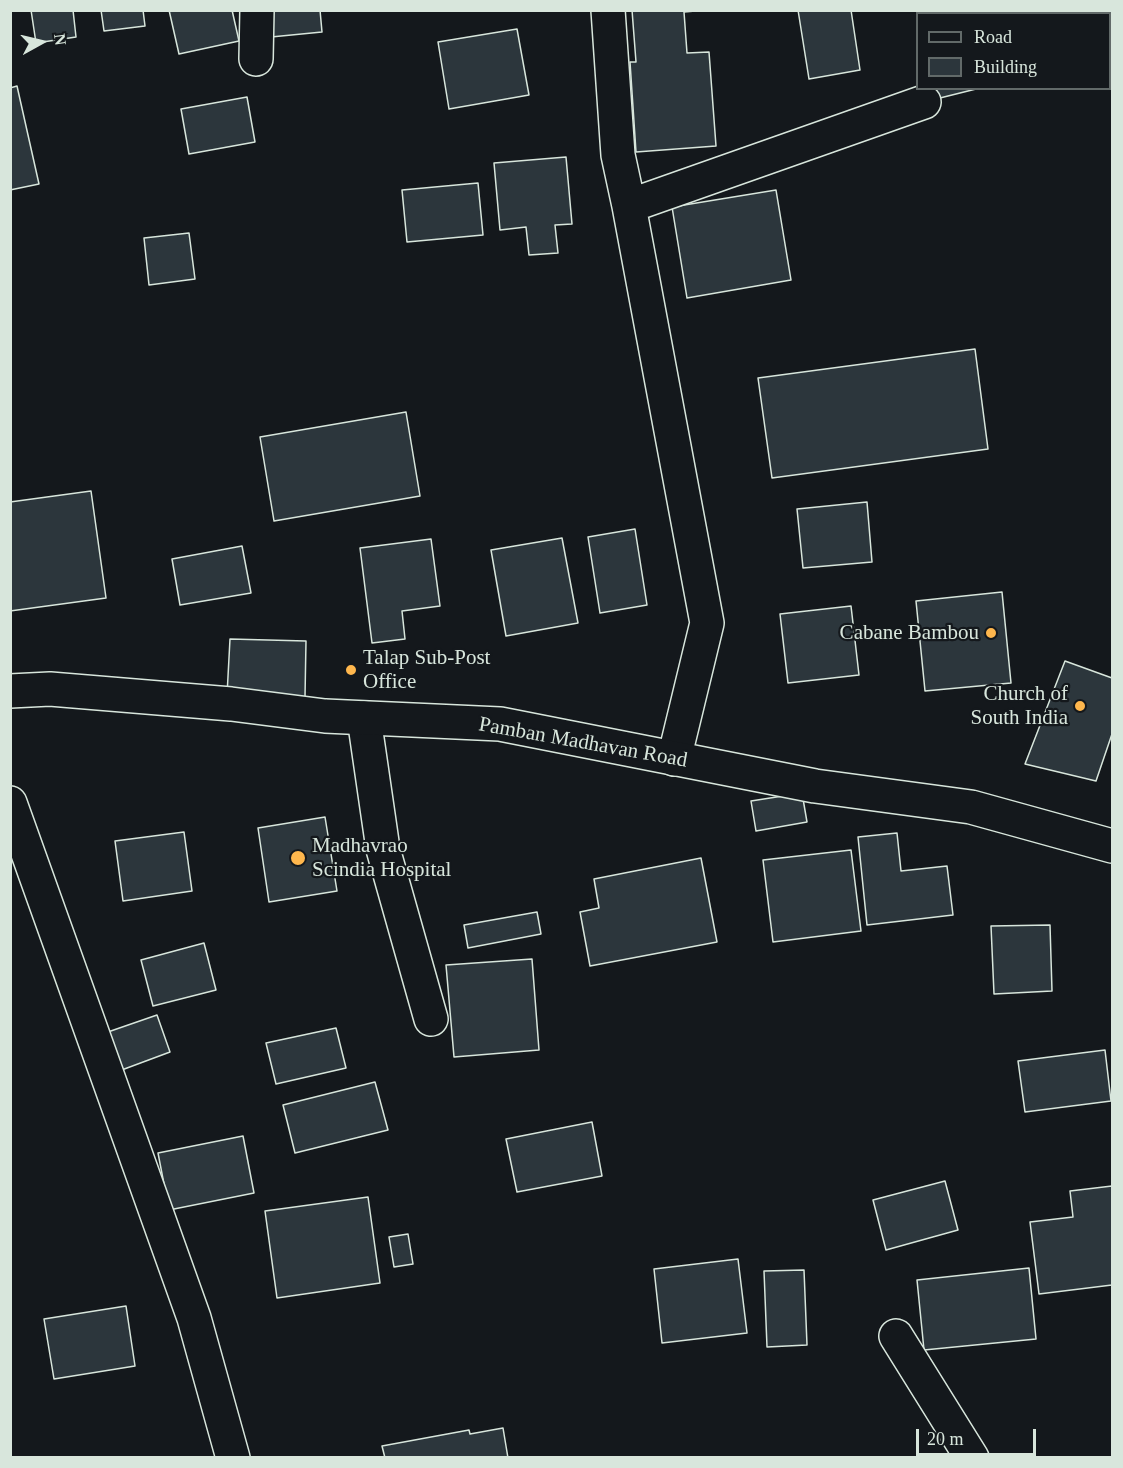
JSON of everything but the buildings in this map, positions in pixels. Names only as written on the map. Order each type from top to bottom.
[{"type":"street","points":[[256,59],[257,10]]},
{"type":"street","points":[[608,10],[618,155],[707,623],[674,759]]},
{"type":"street","points":[[629,206],[924,102]]},
{"type":"street","name":"Pamban Madhavan Road","points":[[10,691],[50,689],[231,704],[325,716],[500,724],[815,786],[971,807],[1113,846]]},
{"type":"street","points":[[364,717],[383,849],[431,1019]]},
{"type":"street","points":[[10,803],[194,1318],[233,1458]]},
{"type":"street","points":[[896,1336],[972,1458]]},
{"type":"place","name":"Cabane Bambou","points":[[991,633]]},
{"type":"place","name":"Talap Sub-Post Office","points":[[351,670]]},
{"type":"place","name":"Church of South India","points":[[1080,706]]},
{"type":"place","name":"Madhavrao Scindia Hospital","points":[[298,858]]}]
